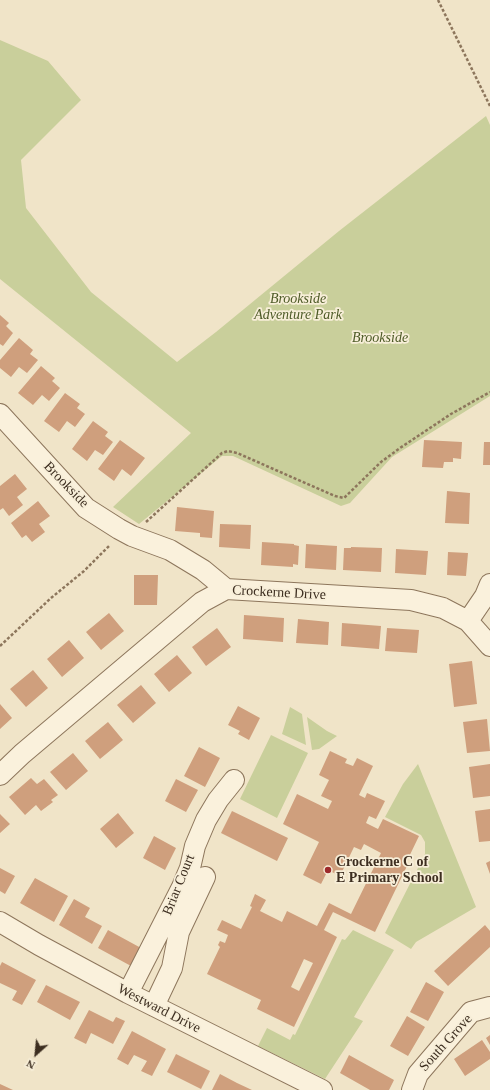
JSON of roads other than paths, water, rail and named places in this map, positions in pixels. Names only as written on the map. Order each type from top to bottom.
[{"type":"street","name":"Brookside","points":[[0,414],[86,508],[118,529],[132,536],[170,550],[203,570],[226,589]]},
{"type":"street","points":[[468,621],[485,596],[490,584]]},
{"type":"street","name":"Crockerne Drive","points":[[0,775],[22,754],[202,602],[226,589],[411,600],[443,608],[468,621],[490,646]]},
{"type":"street","name":"Briar Court","points":[[128,993],[182,887],[190,868],[195,846],[206,820],[218,800],[234,780]]},
{"type":"street","points":[[154,1006],[172,968],[179,932],[205,877]]},
{"type":"street","name":"Westward Drive","points":[[0,922],[128,993],[322,1090]]},
{"type":"street","name":"South Grove","points":[[412,1090],[418,1074],[471,1012],[490,1007]]},
{"type":"place","name":"Crockerne C of E Primary School","points":[[328,870]]},
{"type":"park label","name":"Brookside Adventure Park","points":[[298,308]]}]
